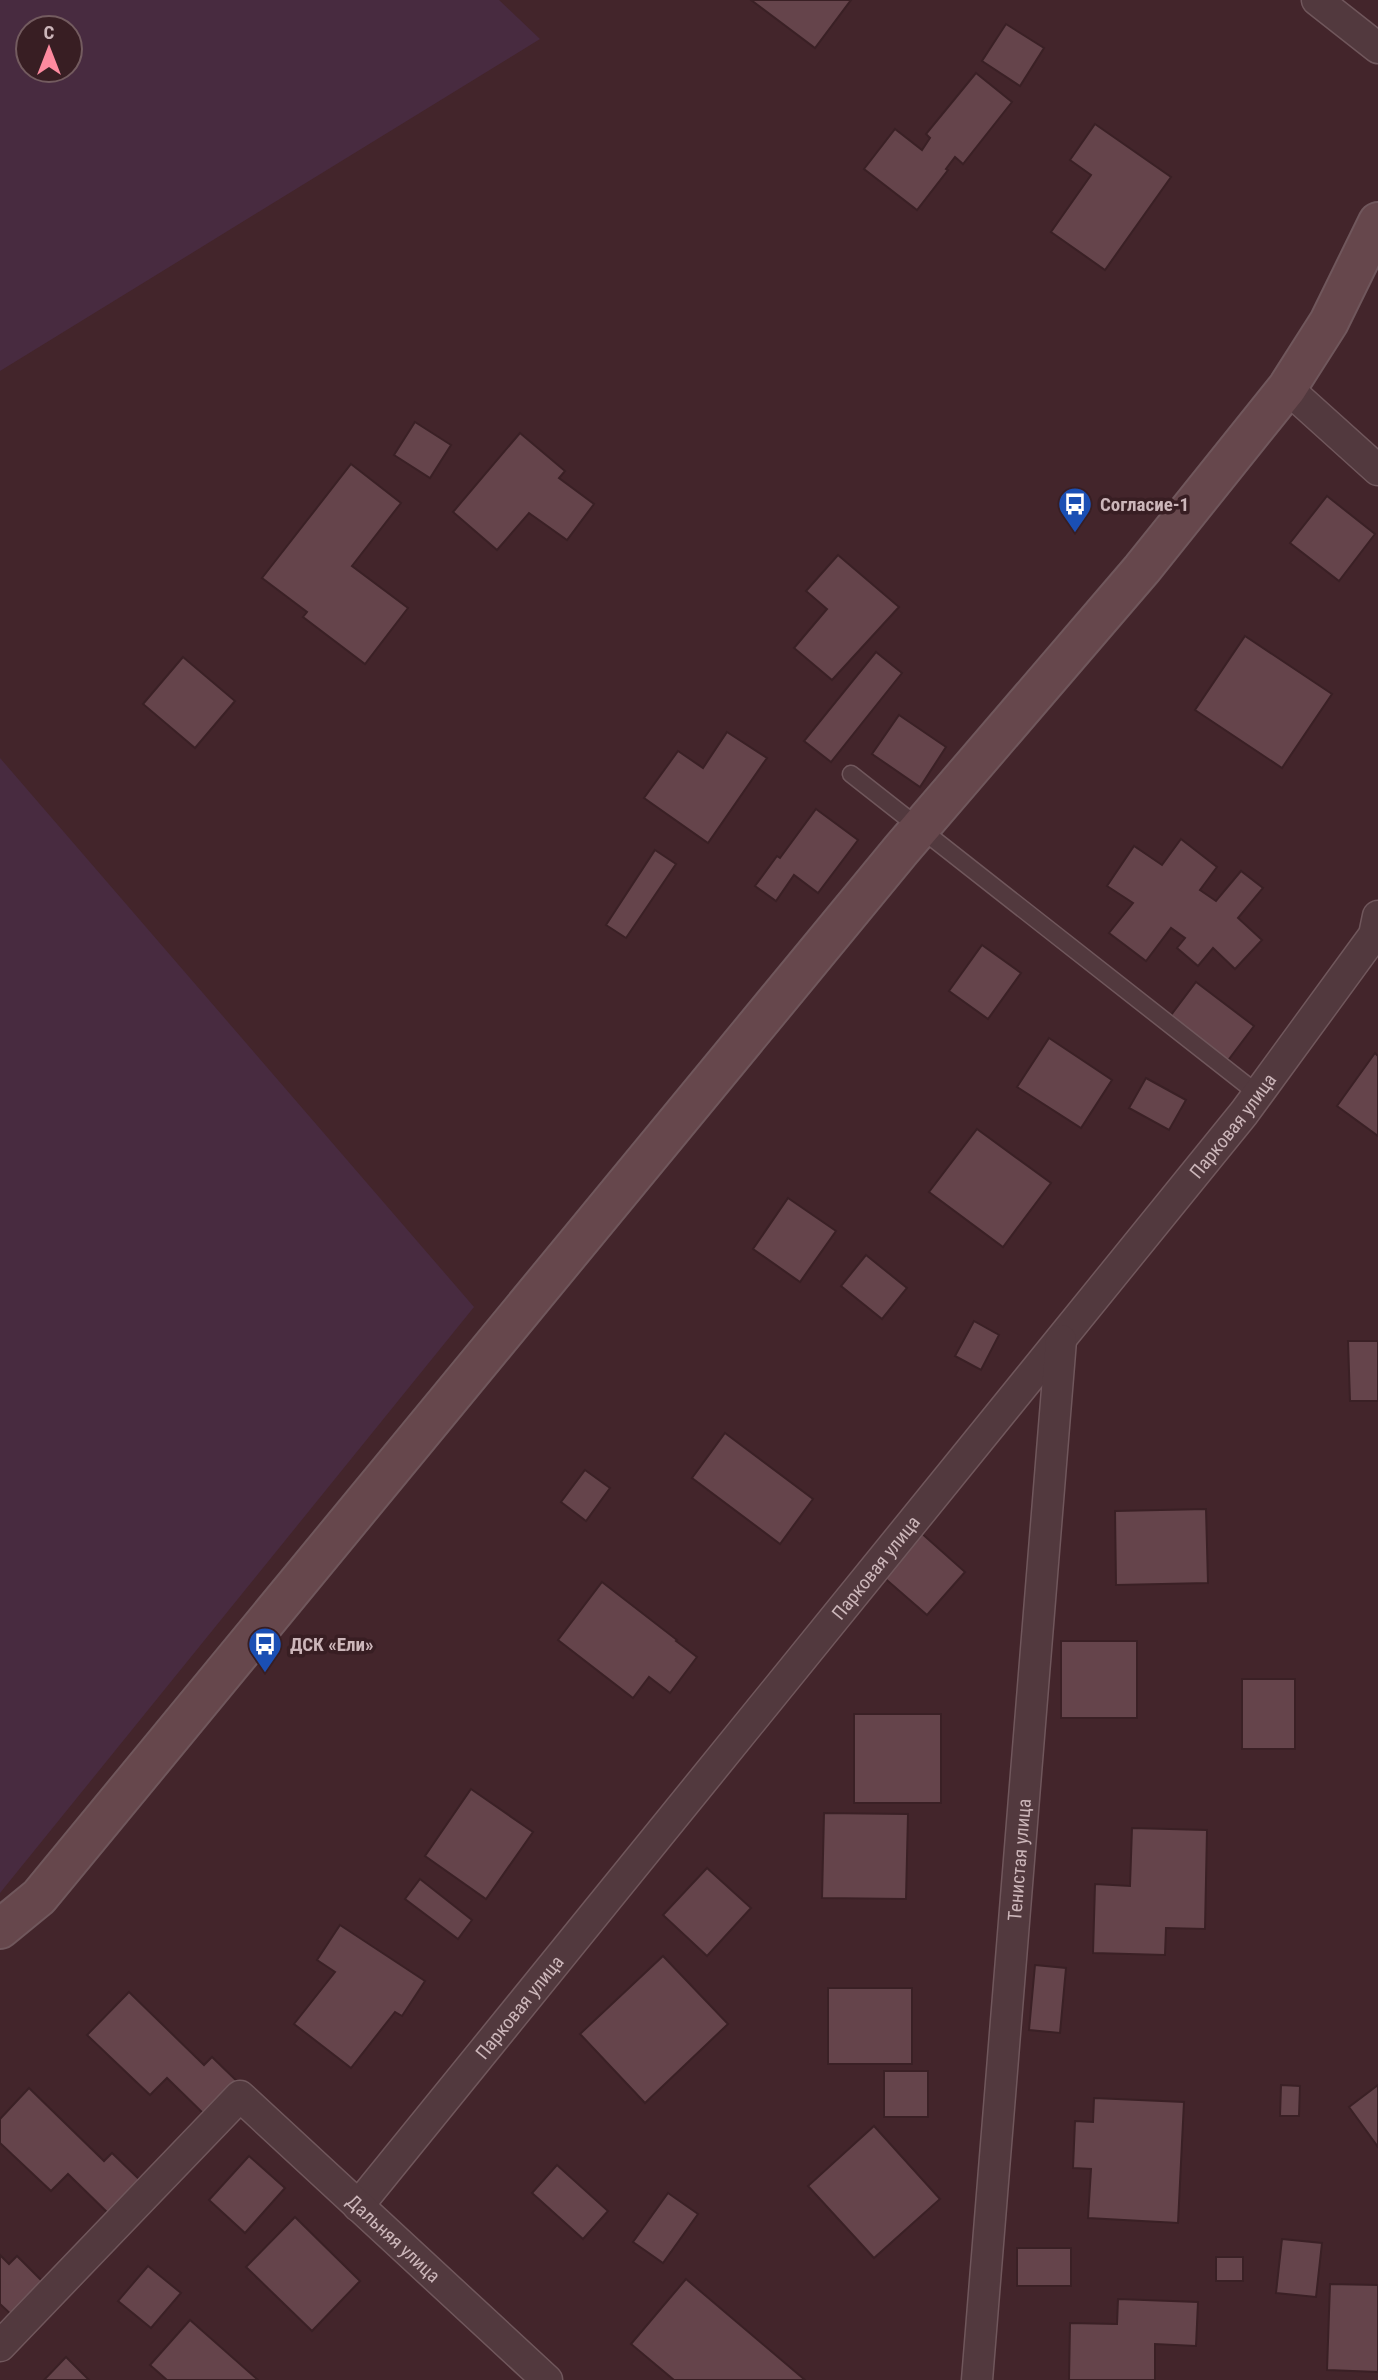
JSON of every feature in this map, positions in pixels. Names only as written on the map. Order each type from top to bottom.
[{"type":"street","points":[[1317,0],[1378,48]]},
{"type":"street","points":[[0,1929],[38,1897],[920,828],[1142,569],[1287,388],[1329,322],[1378,222]]},
{"type":"street","points":[[1287,388],[1378,470]]},
{"type":"street","name":"Парковая улица","points":[[358,2206],[1258,1094],[1374,935],[1378,916]]},
{"type":"street","name":"Тенистая улица","points":[[977,2380],[1061,1340]]},
{"type":"street","name":"Дальняя улица","points":[[0,2346],[240,2096],[547,2380]]},
{"type":"lane","points":[[851,774],[1258,1094]]},
{"type":"shaded area","points":[[0,0],[499,0],[540,39],[0,371]]},
{"type":"shaded area","points":[[0,758],[474,1307],[0,1893]]},
{"type":"building","points":[[751,0],[851,0],[815,48]]},
{"type":"building","points":[[1006,24],[1044,48],[1020,86],[982,61]]},
{"type":"building","points":[[976,73],[1012,102],[963,164],[955,157],[917,210],[864,169],[895,129],[922,150],[930,138],[926,134]]},
{"type":"building","points":[[1095,124],[1171,177],[1105,270],[1051,232],[1091,175],[1070,160]]},
{"type":"building","points":[[415,422],[451,445],[430,478],[394,455]]},
{"type":"building","points":[[520,433],[565,471],[559,478],[594,504],[567,540],[529,513],[497,550],[453,512]]},
{"type":"building","points":[[351,464],[401,503],[352,566],[408,608],[365,664],[303,617],[307,612],[262,578]]},
{"type":"building","points":[[1327,496],[1375,534],[1339,581],[1290,543]]},
{"type":"building","points":[[838,555],[899,607],[832,680],[794,648],[827,609],[806,591]]},
{"type":"building","points":[[1245,636],[1332,694],[1282,768],[1195,710]]},
{"type":"building","points":[[876,652],[902,673],[831,762],[804,741]]},
{"type":"building","points":[[183,657],[235,701],[195,748],[143,704]]},
{"type":"building","points":[[899,715],[946,747],[920,787],[872,754]]},
{"type":"building","points":[[727,732],[767,758],[708,843],[644,798],[678,751],[703,768]]},
{"type":"building","points":[[816,809],[858,840],[818,893],[794,875],[776,901],[755,886],[777,856],[780,858]]},
{"type":"building","points":[[1181,839],[1217,867],[1200,890],[1216,901],[1241,871],[1263,888],[1238,918],[1262,940],[1235,969],[1213,948],[1198,966],[1177,948],[1185,938],[1171,928],[1146,961],[1109,933],[1133,903],[1107,886],[1134,846],[1162,865]]},
{"type":"building","points":[[655,850],[676,864],[626,938],[606,925]]},
{"type":"building","points":[[982,945],[1021,973],[988,1019],[949,991]]},
{"type":"building","points":[[1196,982],[1254,1026],[1223,1067],[1165,1023]]},
{"type":"building","points":[[1049,1038],[1112,1080],[1081,1128],[1017,1087]]},
{"type":"building","points":[[1375,1053],[1378,1056],[1378,1136],[1337,1106]]},
{"type":"building","points":[[1146,1078],[1186,1100],[1169,1130],[1129,1108]]},
{"type":"building","points":[[977,1129],[1051,1183],[1003,1247],[929,1192]]},
{"type":"building","points":[[788,1198],[836,1231],[800,1282],[753,1249]]},
{"type":"building","points":[[866,1255],[907,1288],[882,1319],[841,1286]]},
{"type":"building","points":[[974,1321],[999,1335],[981,1370],[955,1356]]},
{"type":"building","points":[[1348,1341],[1378,1341],[1378,1401],[1350,1401]]},
{"type":"building","points":[[725,1433],[813,1499],[780,1544],[692,1478]]},
{"type":"building","points":[[585,1470],[610,1488],[586,1521],[561,1502]]},
{"type":"building","points":[[1206,1509],[1208,1583],[1116,1585],[1115,1511]]},
{"type":"building","points":[[919,1531],[965,1572],[927,1615],[881,1575]]},
{"type":"building","points":[[602,1582],[697,1657],[670,1693],[649,1677],[633,1698],[558,1640]]},
{"type":"building","points":[[1061,1641],[1137,1641],[1137,1718],[1061,1718]]},
{"type":"building","points":[[1242,1679],[1295,1679],[1295,1749],[1242,1749]]},
{"type":"building","points":[[854,1714],[941,1714],[941,1803],[854,1803]]},
{"type":"building","points":[[471,1789],[533,1832],[486,1899],[425,1856]]},
{"type":"building","points":[[824,1813],[908,1814],[906,1899],[822,1898]]},
{"type":"building","points":[[1132,1828],[1207,1830],[1205,1929],[1166,1928],[1165,1955],[1093,1953],[1095,1884],[1130,1886]]},
{"type":"building","points":[[707,1868],[751,1908],[707,1956],[663,1915]]},
{"type":"building","points":[[420,1879],[472,1920],[458,1939],[405,1899]]},
{"type":"building","points":[[340,1925],[425,1981],[402,2016],[395,2012],[351,2068],[294,2024],[335,1972],[317,1960]]},
{"type":"building","points":[[663,1956],[728,2024],[645,2103],[580,2034]]},
{"type":"building","points":[[1035,1965],[1066,1968],[1060,2033],[1029,2030]]},
{"type":"building","points":[[828,1988],[912,1988],[912,2064],[828,2064]]},
{"type":"building","points":[[129,1992],[204,2065],[212,2057],[243,2087],[210,2120],[167,2078],[150,2095],[87,2035]]},
{"type":"building","points":[[884,2071],[928,2071],[928,2117],[884,2117]]},
{"type":"building","points":[[1281,2085],[1300,2086],[1299,2116],[1280,2116]]},
{"type":"building","points":[[1378,2085],[1378,2147],[1349,2107]]},
{"type":"building","points":[[29,2088],[104,2161],[112,2153],[143,2183],[111,2216],[68,2174],[51,2191],[0,2143],[0,2119]]},
{"type":"building","points":[[1094,2098],[1184,2102],[1178,2223],[1088,2218],[1091,2169],[1073,2168],[1075,2121],[1093,2122]]},
{"type":"building","points":[[874,2126],[940,2199],[874,2258],[808,2186]]},
{"type":"building","points":[[249,2156],[285,2188],[245,2233],[209,2200]]},
{"type":"building","points":[[557,2165],[608,2211],[583,2239],[532,2193]]},
{"type":"building","points":[[668,2193],[698,2214],[663,2263],[633,2242]]},
{"type":"building","points":[[295,2217],[360,2281],[312,2331],[246,2267]]},
{"type":"building","points":[[1282,2239],[1322,2243],[1316,2297],[1276,2293]]},
{"type":"building","points":[[1017,2248],[1071,2248],[1071,2286],[1017,2286]]},
{"type":"building","points":[[0,2255],[9,2264],[17,2256],[48,2287],[16,2319],[0,2304]]},
{"type":"building","points":[[1216,2257],[1243,2257],[1243,2281],[1216,2281]]},
{"type":"building","points":[[148,2266],[181,2293],[151,2328],[118,2301]]},
{"type":"building","points":[[686,2279],[805,2380],[674,2380],[631,2344]]},
{"type":"building","points":[[1330,2284],[1378,2285],[1378,2372],[1327,2370]]},
{"type":"building","points":[[1118,2299],[1198,2302],[1196,2346],[1155,2344],[1155,2380],[1069,2380],[1070,2323],[1117,2324]]},
{"type":"building","points":[[190,2320],[258,2380],[167,2380],[150,2365]]},
{"type":"building","points":[[66,2357],[89,2380],[44,2380]]},
{"type":"place","name":"Согласие-1","points":[[1075,534]]},
{"type":"place","name":"ДСК «Ели»","points":[[265,1674]]}]
